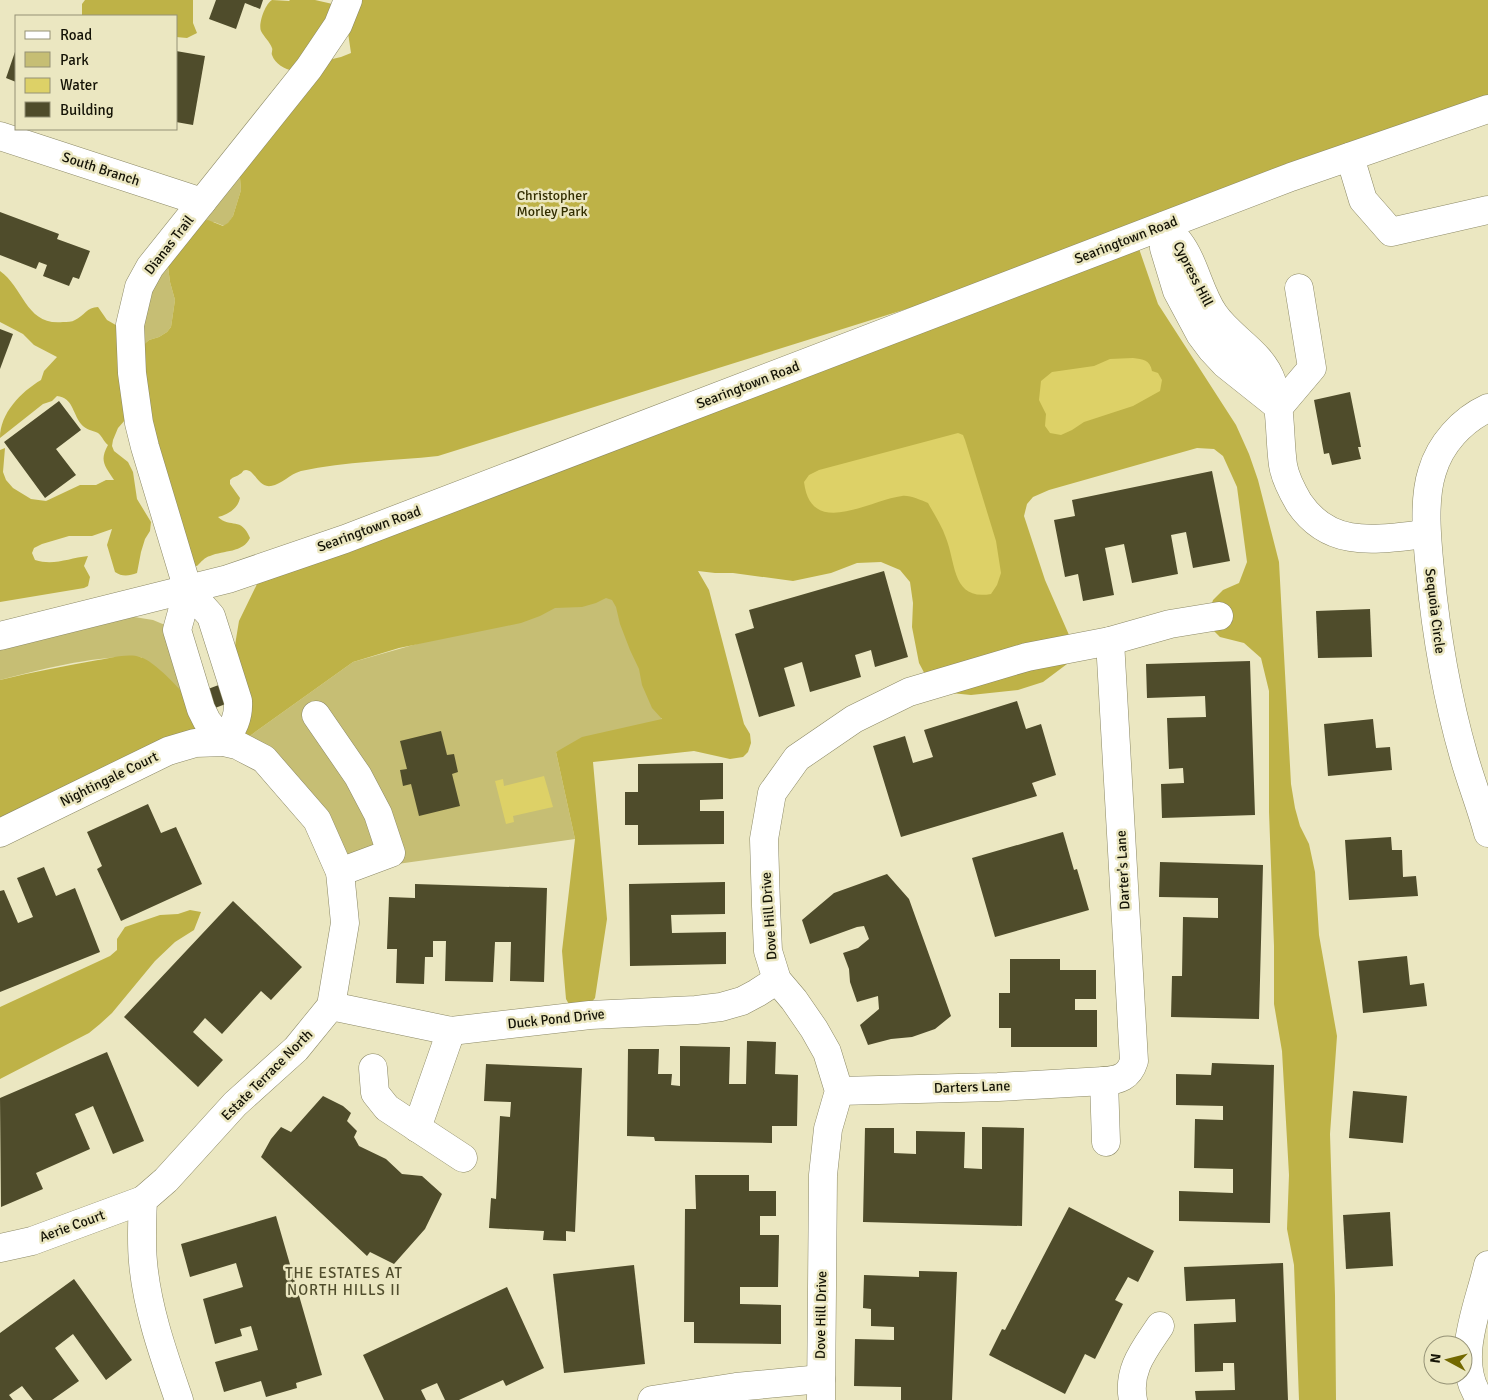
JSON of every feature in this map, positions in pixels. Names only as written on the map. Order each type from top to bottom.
[{"type":"street","name":"Dianas Trail","points":[[188,590],[143,439],[135,399],[130,338],[133,311],[144,278],[150,267],[309,68],[338,24],[348,0]]},
{"type":"street","name":"Searingtown Road","points":[[0,636],[188,590],[346,539],[1291,177],[1488,109]]},
{"type":"street","name":"South Branch","points":[[0,136],[202,202]]},
{"type":"street","points":[[1350,157],[1363,200],[1391,232],[1488,210]]},
{"type":"street","name":"Cypress Hill","points":[[1164,226],[1180,243],[1193,269],[1203,296],[1214,314],[1226,328],[1253,352],[1265,367],[1272,381],[1279,407],[1283,467],[1291,491],[1302,507],[1326,529],[1343,536],[1362,540],[1426,534]]},
{"type":"street","points":[[1279,407],[1312,368],[1299,288]]},
{"type":"street","name":"Sequoia Circle","points":[[1488,408],[1475,414],[1458,429],[1446,442],[1437,457],[1428,489],[1426,534],[1436,628],[1446,688],[1464,758],[1488,833]]},
{"type":"street","points":[[188,590],[177,630],[207,721],[224,742],[264,759],[317,820],[340,872],[345,924],[331,1006]]},
{"type":"street","points":[[188,590],[211,616],[238,701],[239,712],[235,724],[224,742]]},
{"type":"street","name":"Dove Hill Drive","points":[[821,1389],[823,1175],[828,1129],[839,1091],[827,1052],[794,1000],[777,980],[768,951],[764,839],[772,793],[797,758],[854,719],[909,692],[1027,657],[1110,640],[1170,624],[1219,616]]},
{"type":"street","name":"Darter's Lane","points":[[1104,1081],[1118,1080],[1125,1076],[1131,1069],[1134,1061],[1110,640]]},
{"type":"street","points":[[316,715],[358,776],[378,814],[391,853],[340,872]]},
{"type":"street","name":"Nightingale Court","points":[[0,833],[168,751],[195,743],[224,742]]},
{"type":"street","name":"Duck Pond Drive","points":[[331,1006],[451,1031],[590,1015],[722,1007],[742,1001],[777,980]]},
{"type":"street","name":"Estate Terrace North","points":[[143,1200],[171,1175],[235,1104],[296,1048],[331,1006]]},
{"type":"street","points":[[417,1128],[451,1031]]},
{"type":"street","points":[[373,1068],[375,1093],[387,1108],[463,1158]]},
{"type":"street","points":[[1104,1081],[1106,1142]]},
{"type":"street","name":"Darters Lane","points":[[839,1091],[998,1087],[1104,1081]]},
{"type":"street","points":[[143,1200],[143,1254],[148,1296],[179,1400]]},
{"type":"street","name":"Aerie Court","points":[[0,1248],[32,1241],[143,1200]]},
{"type":"street","points":[[1481,1400],[1470,1380],[1468,1364],[1473,1323],[1488,1265]]},
{"type":"street","points":[[1133,1400],[1132,1376],[1138,1358],[1160,1326]]},
{"type":"street","points":[[652,1400],[736,1387],[821,1389]]},
{"type":"green space","points":[[85,0],[193,0],[193,23],[197,33],[187,38],[178,37],[178,15],[82,15],[82,4]]},
{"type":"green space","name":"Christopher Morley Park","points":[[272,0],[315,0],[337,5],[324,61],[351,53],[347,26],[352,0],[1488,0],[1488,109],[1135,237],[1158,304],[1236,425],[1249,454],[1258,480],[1279,562],[1291,784],[1295,808],[1300,826],[1309,844],[1315,872],[1319,935],[1337,1036],[1330,1134],[1336,1400],[1299,1400],[1294,1265],[1287,1229],[1289,1175],[1282,1051],[1274,1004],[1274,946],[1269,812],[1269,691],[1261,658],[1244,643],[1220,637],[1210,627],[1209,613],[1213,600],[1223,590],[1239,583],[1247,562],[1237,487],[1223,456],[1214,449],[1197,448],[1049,490],[1033,497],[1027,504],[1024,516],[1045,580],[1069,635],[1072,654],[1067,664],[1043,682],[1018,690],[971,695],[951,693],[928,680],[919,663],[912,627],[913,603],[910,582],[900,570],[881,562],[857,563],[831,573],[793,581],[733,573],[698,571],[709,590],[744,724],[750,734],[751,743],[748,752],[743,757],[730,759],[694,751],[593,762],[607,919],[595,998],[591,1003],[570,1006],[566,999],[562,951],[575,839],[556,752],[582,737],[662,719],[652,708],[642,685],[639,669],[620,624],[616,607],[612,600],[606,598],[582,607],[555,608],[521,623],[399,648],[353,662],[237,745],[224,742],[0,825],[0,680],[114,657],[140,657],[160,670],[172,682],[223,742],[239,621],[258,582],[1123,241],[438,456],[352,463],[301,471],[271,486],[263,484],[252,473],[245,470],[230,480],[230,484],[240,498],[239,502],[228,513],[218,517],[243,527],[250,538],[247,543],[238,549],[215,554],[203,560],[197,566],[188,565],[133,411],[118,428],[112,446],[114,451],[128,462],[133,472],[137,499],[151,522],[150,531],[141,552],[137,573],[126,576],[115,572],[107,545],[112,529],[92,536],[69,536],[42,544],[34,548],[32,553],[35,560],[42,562],[62,561],[88,556],[84,566],[90,577],[88,586],[0,602],[0,450],[5,448],[3,472],[6,480],[13,488],[31,499],[46,501],[80,485],[96,485],[106,480],[114,480],[104,463],[104,455],[108,445],[98,433],[87,429],[81,424],[72,406],[62,397],[57,396],[52,401],[43,404],[0,438],[4,420],[13,404],[41,380],[44,371],[57,357],[34,345],[23,334],[0,322],[0,271],[8,278],[33,312],[51,322],[71,322],[91,308],[98,307],[107,320],[121,328],[141,347],[149,340],[167,332],[171,327],[175,300],[167,259],[191,223],[208,220],[223,226],[233,216],[241,190],[240,178],[236,167],[293,71],[275,61],[271,46],[260,28],[263,14]]},
{"type":"green space","points":[[236,167],[240,178],[241,190],[233,216],[228,224],[224,226],[214,222],[191,223]]},
{"type":"green space","points":[[167,259],[175,300],[171,327],[167,332],[149,340],[141,347],[130,338]]},
{"type":"green space","points":[[614,588],[662,720],[556,752],[575,839],[340,872],[317,820],[237,745],[353,662]]},
{"type":"green space","points":[[122,615],[153,620],[177,630],[204,717],[141,657],[88,660],[0,680],[0,636]]},
{"type":"green space","points":[[190,910],[201,912],[194,930],[175,942],[155,961],[112,1013],[100,1024],[89,1033],[0,1079],[0,1007],[110,956],[117,950],[117,939],[125,927],[160,915],[178,914]]},
{"type":"water","points":[[1133,358],[1146,361],[1150,364],[1152,371],[1158,373],[1162,380],[1160,391],[1133,406],[1084,422],[1061,435],[1050,433],[1045,426],[1046,414],[1039,400],[1041,381],[1052,372],[1094,366],[1110,359]]},
{"type":"water","points":[[958,433],[963,435],[965,440],[996,541],[1001,573],[997,585],[991,594],[978,595],[969,592],[962,586],[954,569],[944,534],[928,503],[912,497],[902,496],[843,512],[829,513],[818,509],[809,499],[804,482],[809,475],[819,470]]},
{"type":"water","points":[[544,776],[553,807],[513,816],[514,822],[506,824],[495,781],[503,779],[504,786]]},
{"type":"building","points":[[216,0],[263,0],[260,9],[245,3],[236,29],[209,19]]},
{"type":"building","points":[[178,51],[205,56],[193,125],[178,122]]},
{"type":"building","points":[[15,52],[15,82],[6,78]]},
{"type":"building","points":[[0,212],[59,234],[57,239],[90,251],[79,279],[73,277],[69,286],[43,276],[47,265],[39,262],[36,269],[0,255]]},
{"type":"building","points":[[0,329],[13,334],[0,369]]},
{"type":"building","points":[[1350,392],[1361,447],[1358,447],[1361,459],[1332,465],[1329,453],[1324,454],[1314,400]]},
{"type":"building","points":[[59,401],[81,430],[56,449],[76,475],[45,498],[4,442]]},
{"type":"building","points":[[1212,471],[1230,561],[1193,568],[1186,532],[1171,535],[1178,574],[1132,583],[1124,544],[1105,548],[1114,595],[1083,601],[1078,574],[1065,577],[1054,520],[1075,516],[1072,500]]},
{"type":"building","points":[[884,571],[908,657],[875,667],[871,650],[855,655],[861,677],[810,692],[802,662],[784,668],[795,706],[759,717],[735,634],[754,628],[749,610]]},
{"type":"building","points":[[1370,609],[1372,657],[1318,658],[1316,611]]},
{"type":"building","points":[[1250,661],[1255,815],[1162,818],[1161,784],[1184,783],[1183,768],[1169,769],[1167,718],[1206,717],[1205,696],[1147,698],[1146,664]]},
{"type":"building","points":[[224,683],[231,702],[215,708],[208,689]]},
{"type":"building","points":[[1017,701],[1026,729],[1041,724],[1056,775],[1032,783],[1037,796],[901,837],[873,746],[905,736],[913,763],[933,757],[924,730]]},
{"type":"building","points":[[1373,719],[1376,748],[1390,747],[1392,770],[1328,776],[1324,724]]},
{"type":"building","points":[[441,731],[447,755],[454,754],[458,772],[452,774],[460,806],[419,816],[411,784],[403,786],[400,770],[407,769],[400,741]]},
{"type":"building","points":[[723,763],[723,799],[700,800],[700,811],[724,811],[724,844],[638,845],[638,825],[625,825],[625,792],[638,792],[638,764]]},
{"type":"building","points":[[148,804],[161,833],[176,827],[202,884],[121,921],[97,869],[102,866],[87,832]]},
{"type":"building","points":[[1063,832],[1074,870],[1077,869],[1089,910],[995,937],[972,858]]},
{"type":"building","points":[[1391,837],[1392,850],[1402,850],[1403,877],[1416,876],[1418,896],[1349,900],[1345,840]]},
{"type":"building","points":[[1160,862],[1263,865],[1259,1019],[1171,1017],[1172,976],[1182,976],[1183,917],[1218,918],[1218,898],[1159,897]]},
{"type":"building","points":[[44,867],[56,896],[75,888],[100,952],[0,992],[0,891],[4,890],[18,923],[33,917],[17,878]]},
{"type":"building","points":[[887,874],[909,899],[951,1016],[935,1029],[912,1037],[891,1039],[868,1045],[860,1025],[879,1009],[878,996],[857,1002],[843,953],[858,948],[869,939],[864,926],[810,944],[802,920],[834,893]]},
{"type":"building","points":[[725,882],[725,914],[671,915],[672,933],[726,932],[726,964],[630,966],[629,884]]},
{"type":"building","points":[[415,884],[547,888],[544,982],[510,981],[511,942],[495,942],[493,982],[445,981],[446,941],[433,941],[433,957],[425,957],[424,984],[396,983],[397,949],[387,949],[389,897],[415,898]]},
{"type":"building","points":[[233,901],[302,967],[271,1000],[261,991],[222,1034],[205,1018],[193,1032],[223,1060],[198,1087],[124,1017]]},
{"type":"building","points":[[1407,956],[1410,985],[1424,983],[1427,1006],[1363,1013],[1358,961]]},
{"type":"building","points":[[1010,959],[1060,959],[1060,970],[1096,970],[1096,999],[1075,999],[1075,1010],[1097,1010],[1097,1047],[1011,1047],[1011,1028],[999,1028],[999,993],[1010,993]]},
{"type":"building","points":[[747,1041],[776,1042],[775,1074],[798,1075],[797,1126],[772,1126],[772,1143],[655,1141],[654,1137],[627,1136],[628,1049],[659,1049],[658,1074],[672,1074],[671,1085],[680,1086],[680,1046],[730,1047],[729,1084],[746,1084]]},
{"type":"building","points":[[107,1052],[144,1141],[113,1154],[93,1106],[75,1114],[90,1149],[36,1173],[43,1189],[1,1207],[0,1098]]},
{"type":"building","points":[[1212,1063],[1274,1065],[1270,1223],[1179,1221],[1179,1191],[1233,1193],[1233,1169],[1194,1168],[1195,1119],[1223,1120],[1223,1106],[1176,1105],[1176,1074],[1211,1075]]},
{"type":"building","points":[[486,1064],[582,1068],[575,1232],[566,1231],[566,1241],[543,1240],[544,1231],[489,1228],[491,1198],[496,1199],[500,1116],[510,1117],[511,1102],[484,1101]]},
{"type":"building","points":[[1353,1091],[1407,1096],[1403,1143],[1349,1138]]},
{"type":"building","points":[[323,1096],[343,1106],[351,1113],[347,1121],[357,1131],[354,1137],[359,1146],[386,1159],[402,1174],[422,1176],[442,1194],[425,1229],[394,1264],[370,1252],[367,1256],[261,1157],[271,1139],[281,1127],[291,1132]]},
{"type":"building","points":[[982,1127],[1024,1128],[1022,1226],[863,1222],[865,1128],[894,1128],[894,1153],[916,1154],[916,1131],[965,1132],[964,1168],[982,1169]]},
{"type":"building","points":[[695,1175],[749,1175],[749,1191],[776,1191],[776,1216],[760,1216],[760,1235],[779,1235],[778,1287],[740,1287],[740,1304],[781,1305],[781,1344],[694,1343],[694,1322],[684,1322],[685,1209],[696,1209]]},
{"type":"building","points":[[1069,1207],[1154,1251],[1138,1282],[1128,1277],[1115,1300],[1123,1304],[1095,1359],[1085,1354],[1065,1394],[989,1355],[1002,1329],[1005,1330]]},
{"type":"building","points":[[1390,1212],[1393,1266],[1346,1269],[1343,1215]]},
{"type":"building","points":[[276,1216],[322,1375],[296,1383],[297,1388],[266,1397],[261,1381],[224,1392],[215,1362],[258,1350],[251,1326],[240,1329],[242,1336],[215,1344],[203,1299],[243,1287],[236,1263],[190,1277],[181,1244]]},
{"type":"building","points":[[1283,1263],[1288,1400],[1196,1400],[1195,1391],[1235,1390],[1234,1363],[1223,1363],[1223,1371],[1195,1372],[1194,1324],[1236,1322],[1235,1299],[1186,1301],[1184,1267]]},
{"type":"building","points":[[634,1265],[645,1364],[564,1373],[553,1274]]},
{"type":"building","points":[[919,1271],[957,1272],[952,1400],[901,1400],[901,1387],[854,1386],[855,1339],[894,1340],[894,1327],[871,1326],[871,1309],[863,1308],[864,1275],[919,1277]]},
{"type":"building","points":[[74,1279],[132,1360],[106,1380],[73,1334],[55,1348],[79,1381],[52,1400],[33,1400],[22,1386],[9,1395],[13,1400],[0,1400],[0,1333]]},
{"type":"building","points":[[507,1287],[544,1368],[506,1386],[503,1380],[459,1400],[445,1400],[437,1383],[421,1390],[426,1400],[384,1400],[363,1355]]},
{"type":"district","name":"THE ESTATES AT NORTH HILLS II","points":[[344,1282]]}]
